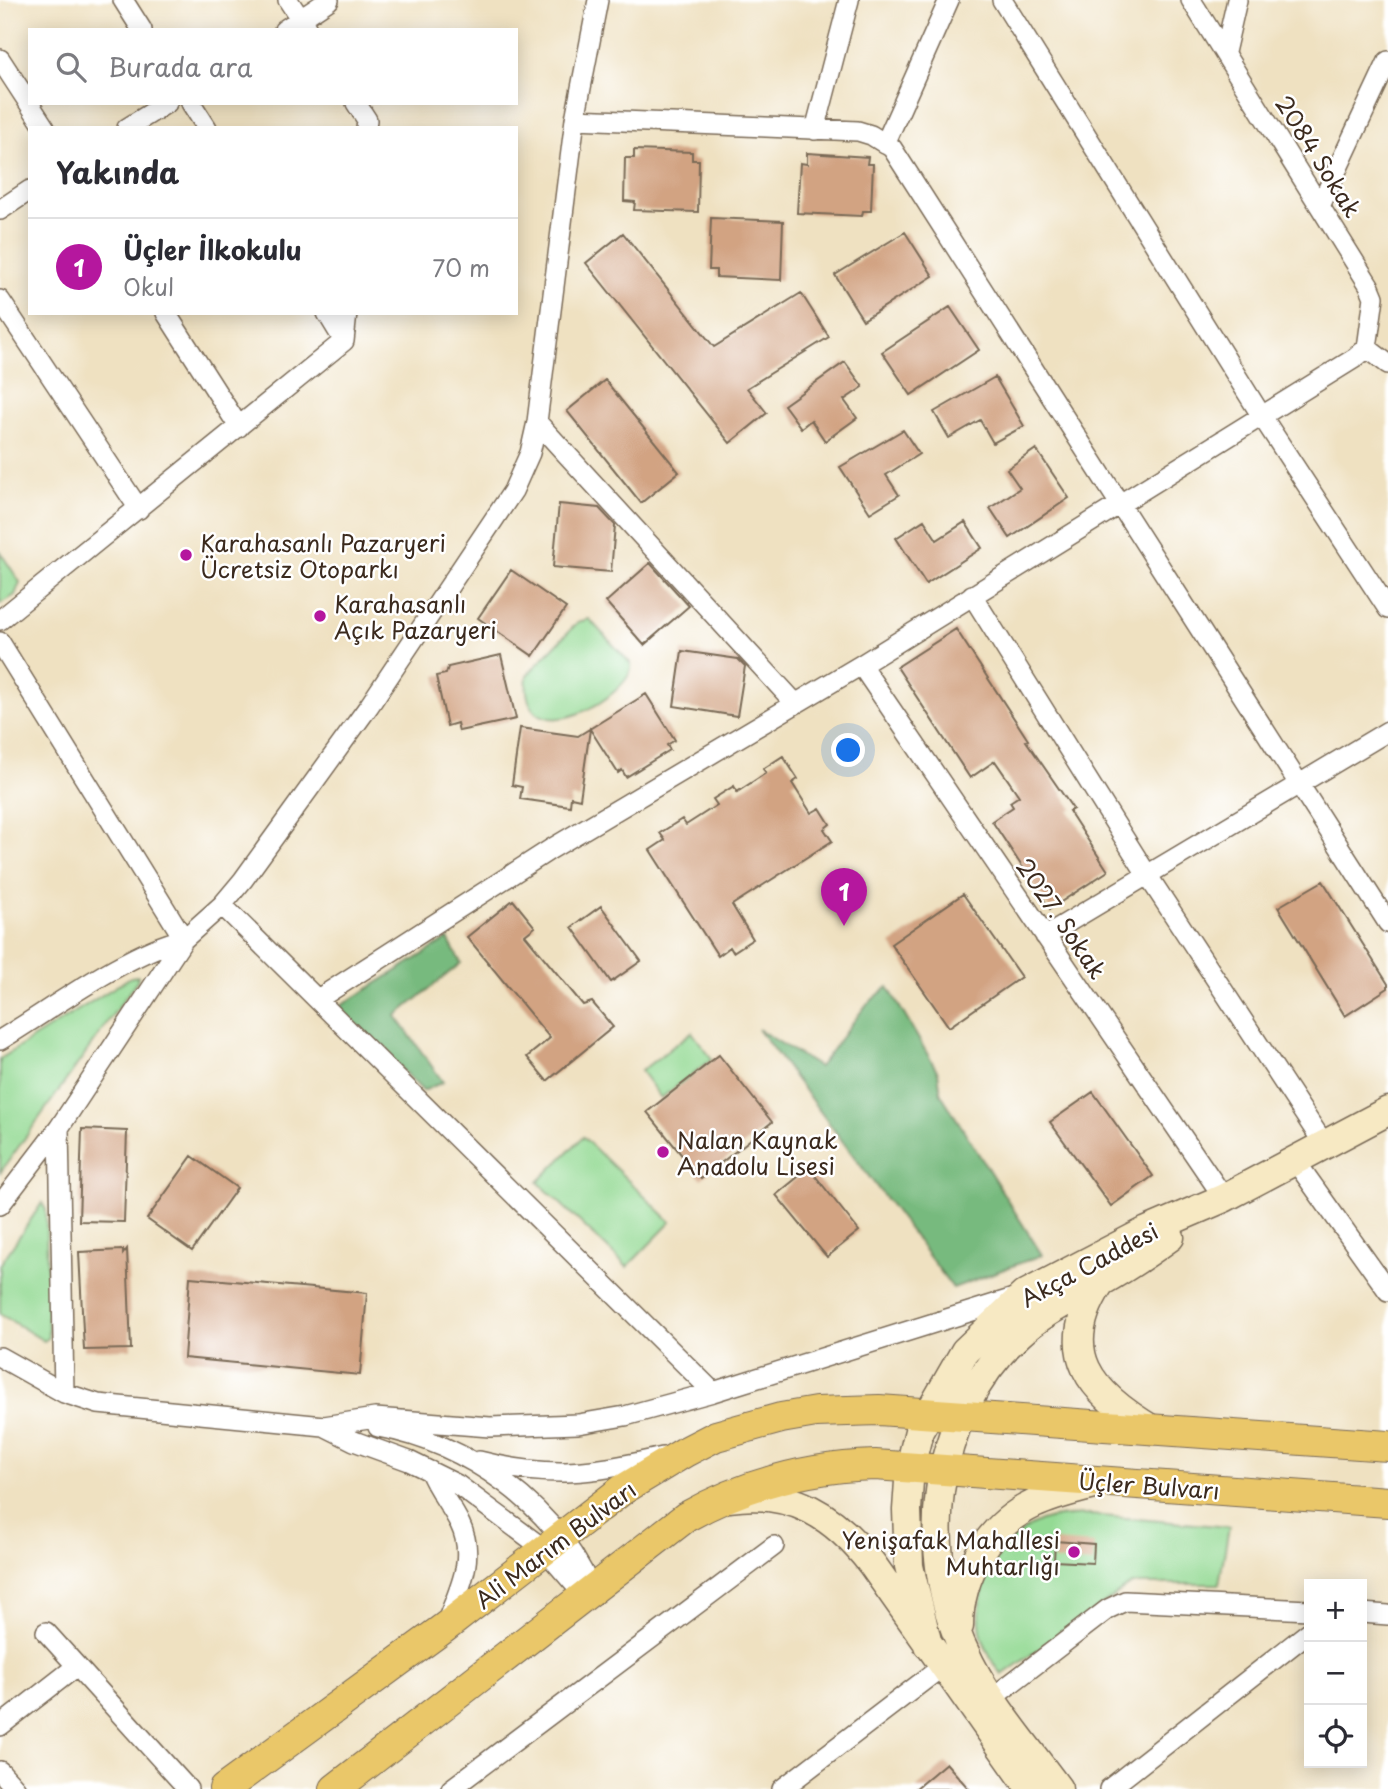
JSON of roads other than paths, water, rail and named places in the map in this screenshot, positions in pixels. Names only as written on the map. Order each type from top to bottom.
[{"type":"main road","name":"Ali Marım Bulvarı","points":[[224,1789],[444,1628],[622,1490],[685,1452],[716,1436],[781,1418],[849,1411],[930,1412]]},
{"type":"main road","points":[[930,1412],[1388,1446]]},
{"type":"main road","points":[[335,1789],[686,1517],[750,1486],[824,1469],[875,1465],[911,1466]]},
{"type":"main road","name":"Üçler Bulvarı","points":[[911,1466],[1388,1502]]},
{"type":"street","points":[[122,0],[141,28]]},
{"type":"street","points":[[288,0],[297,26],[329,0]]},
{"type":"street","points":[[0,1205],[59,1128],[184,939],[222,905],[369,706],[513,491],[530,453],[537,422],[575,119],[598,0]]},
{"type":"street","points":[[815,130],[849,0]]},
{"type":"street","points":[[885,144],[949,0]]},
{"type":"street","points":[[1002,0],[1261,415],[1388,609]]},
{"type":"street","name":"2084 Sokak","points":[[1191,0],[1321,204],[1381,292],[1367,348]]},
{"type":"street","points":[[1225,52],[1237,0]]},
{"type":"street","points":[[0,59],[28,102]]},
{"type":"street","points":[[1321,204],[1388,61]]},
{"type":"street","points":[[30,105],[44,126]]},
{"type":"street","points":[[130,126],[164,105]]},
{"type":"street","points":[[192,105],[206,126]]},
{"type":"street","points":[[357,105],[367,120],[366,126]]},
{"type":"street","points":[[575,119],[858,131],[892,148],[1388,923]]},
{"type":"street","points":[[0,210],[28,191]]},
{"type":"street","points":[[0,300],[139,509]]},
{"type":"street","points":[[167,315],[239,427]]},
{"type":"street","points":[[328,315],[344,341]]},
{"type":"street","points":[[0,620],[344,341],[347,315]]},
{"type":"street","points":[[318,999],[551,849],[794,702],[861,665],[1355,358],[1367,348],[1388,364]]},
{"type":"street","points":[[537,422],[794,702]]},
{"type":"street","points":[[972,595],[1146,873],[1324,1144]]},
{"type":"street","points":[[0,642],[184,939]]},
{"type":"street","name":"2027. Sokak","points":[[861,665],[1224,1198]]},
{"type":"street","points":[[1045,936],[1146,873],[1388,732]]},
{"type":"street","points":[[222,905],[713,1392]]},
{"type":"street","points":[[0,1040],[121,966],[163,944],[184,939]]},
{"type":"street","name":"Akça Caddesi","points":[[951,1655],[909,1566],[907,1510],[911,1466],[919,1432],[942,1387],[965,1351],[1024,1295],[1147,1231],[1224,1198],[1388,1111]]},
{"type":"street","points":[[59,1128],[64,1393]]},
{"type":"street","points":[[1294,1159],[1388,1291]]},
{"type":"street","points":[[1031,1789],[951,1655],[938,1548],[942,1470],[962,1415],[993,1364],[1016,1336],[1052,1308],[1100,1283],[1224,1198]]},
{"type":"street","points":[[1100,1283],[1083,1316],[1080,1356],[1100,1391],[1153,1430]]},
{"type":"street","points":[[0,1357],[64,1393],[98,1404],[324,1426],[375,1418],[490,1427],[544,1427],[625,1416],[713,1392],[1024,1295]]},
{"type":"street","points":[[347,1423],[400,1432],[456,1455],[535,1473],[566,1474],[620,1467],[685,1452]]},
{"type":"street","points":[[324,1426],[430,1471],[553,1543]]},
{"type":"street","points":[[456,1455],[523,1497],[588,1592]]},
{"type":"street","points":[[430,1471],[437,1488],[459,1522],[468,1551],[465,1574],[444,1628]]},
{"type":"street","points":[[782,1789],[951,1655],[968,1576],[985,1545],[1010,1520],[1033,1504],[1103,1482]]},
{"type":"street","points":[[717,1500],[741,1496],[787,1501],[827,1517],[860,1548],[951,1655],[992,1698],[1058,1789]]},
{"type":"street","points":[[451,1789],[774,1546]]},
{"type":"street","points":[[992,1698],[1108,1609],[1125,1601],[1304,1610]]},
{"type":"street","points":[[1367,1613],[1388,1615]]},
{"type":"street","points":[[46,1632],[188,1789]]},
{"type":"street","points":[[1109,1789],[1304,1636]]},
{"type":"street","points":[[0,1726],[77,1666]]},
{"type":"street","points":[[0,1771],[16,1789]]},
{"type":"place","name":"Karahasanlı Pazaryeri Ücretsiz Otoparkı","points":[[186,555]]},
{"type":"place","name":"Karahasanlı Açık Pazaryeri","points":[[320,616]]},
{"type":"place","name":"Üçler İlkokulu","points":[[844,926]]},
{"type":"place","name":"Nalan Kaynak Anadolu Lisesi","points":[[663,1152]]},
{"type":"place","name":"Yenişafak Mahallesi Muhtarlığı","points":[[1074,1552]]}]
